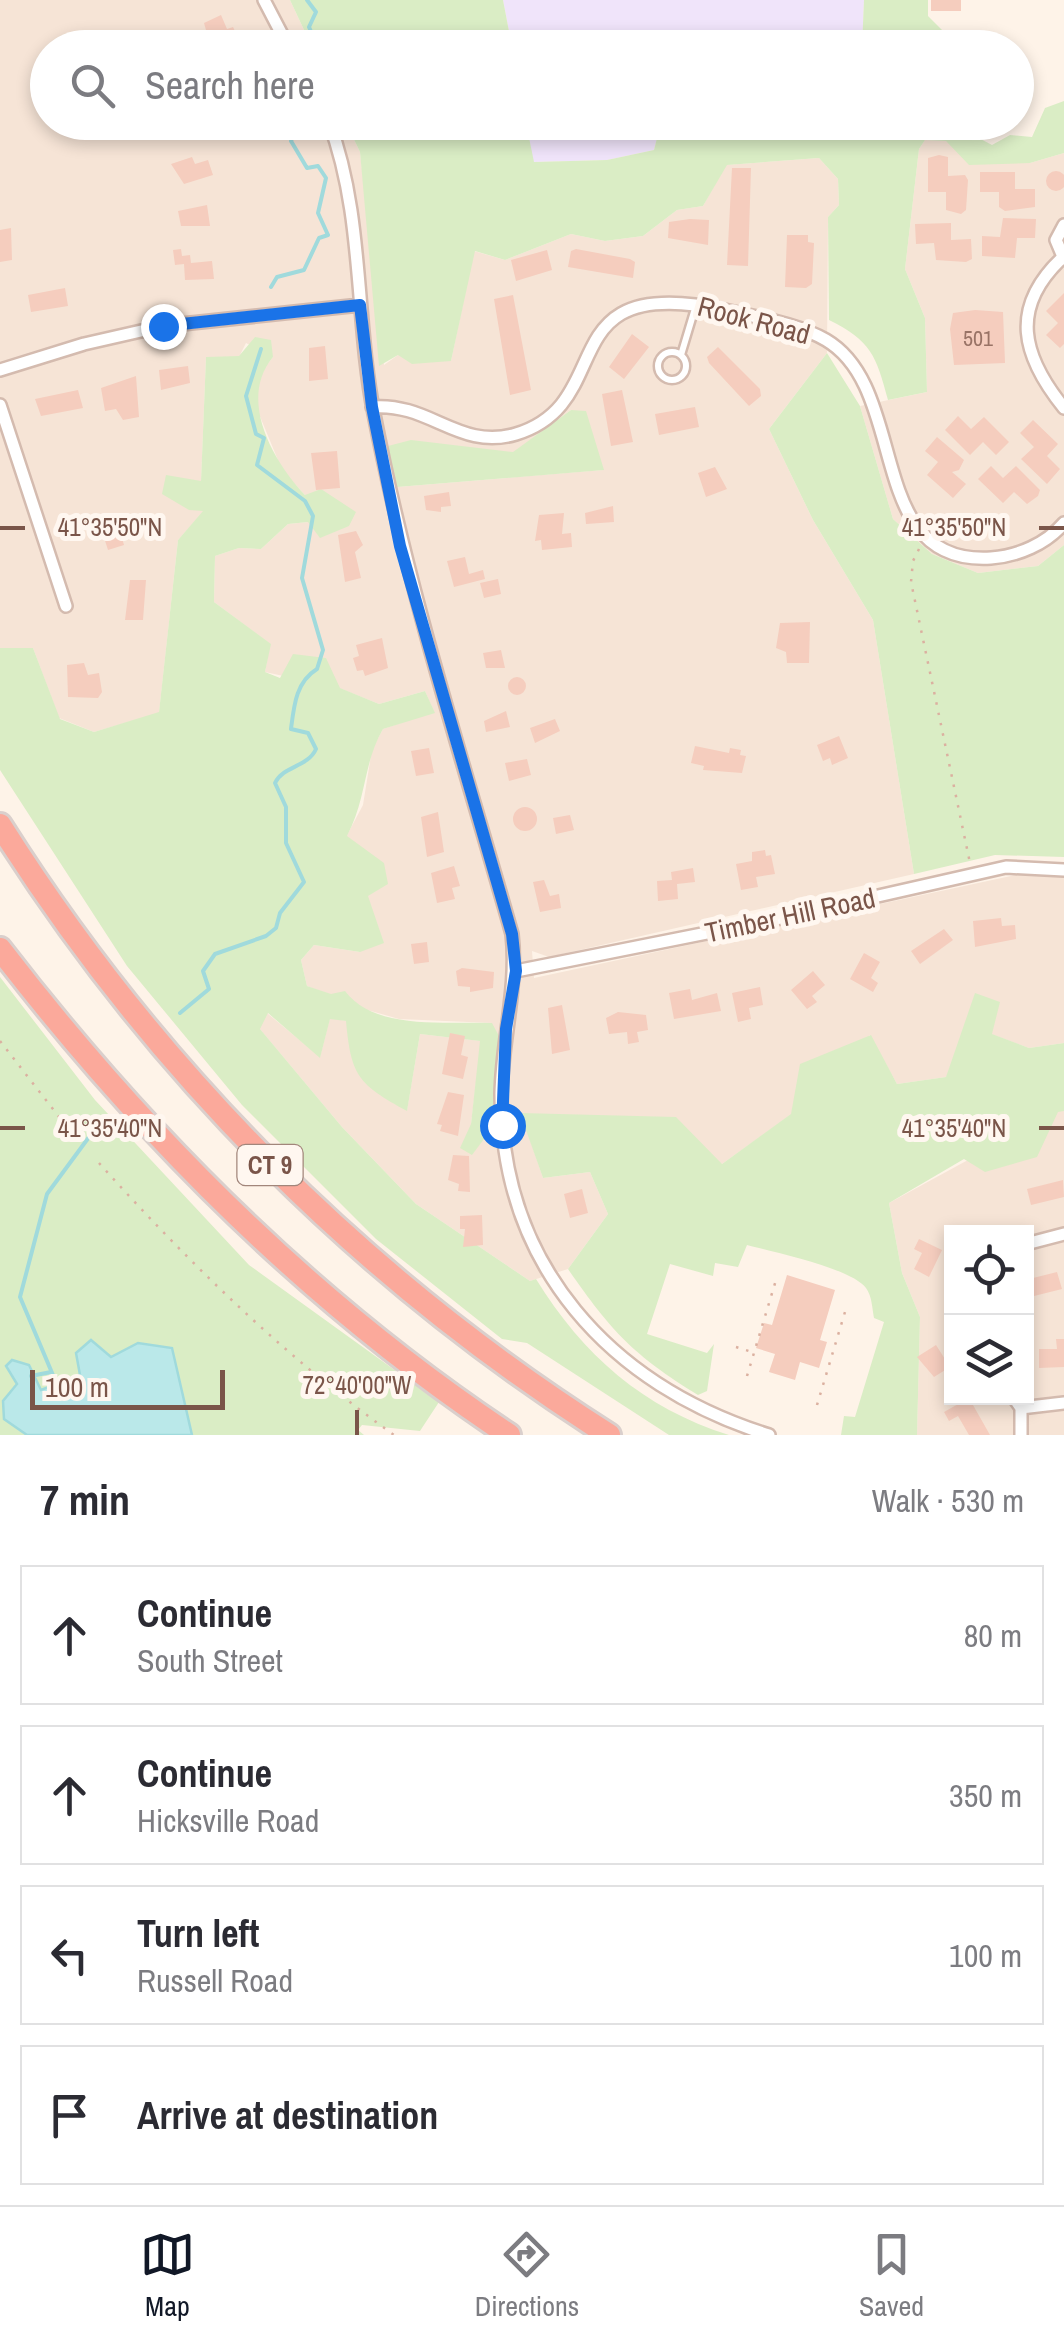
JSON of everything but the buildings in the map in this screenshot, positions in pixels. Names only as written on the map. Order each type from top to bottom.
[{"type":"highway","name":"CT 9","points":[[0,826],[106,979],[202,1094],[263,1158],[346,1237],[448,1322],[609,1435]]},
{"type":"highway","name":"CT 9","points":[[0,949],[124,1100],[233,1212],[377,1338],[509,1435]]},
{"type":"street","points":[[264,0],[280,30]]},
{"type":"street","points":[[333,140],[346,192],[372,407],[400,546],[512,934],[516,971],[506,1029],[502,1125],[512,1186],[536,1248],[588,1327],[633,1370],[686,1403],[769,1435]]},
{"type":"street","points":[[1064,225],[1056,240],[1063,258],[1039,283],[1027,318],[1033,363],[1064,408]]},
{"type":"street","name":"Rook Road","points":[[372,407],[415,409],[452,430],[474,436],[499,438],[520,433],[558,410],[589,350],[609,323],[628,309],[652,301],[696,304],[805,330],[830,342],[849,360],[878,415],[899,498],[926,538]]},
{"type":"street","points":[[0,370],[84,344],[163,326],[360,305]]},
{"type":"street","points":[[0,405],[66,606]]},
{"type":"street","points":[[926,538],[957,555],[989,558],[1024,552],[1064,523]]},
{"type":"street","name":"Timber Hill Road","points":[[516,971],[772,920],[1006,867],[1064,870]]},
{"type":"street","points":[[1034,1242],[1064,1234]]},
{"type":"street","points":[[1034,1402],[1064,1403]]},
{"type":"street","points":[[1017,1405],[1022,1435]]},
{"type":"lane","points":[[681,355],[696,304]]},
{"type":"lane","points":[[664,354],[681,355],[686,362],[683,376],[670,380],[661,376],[658,367],[664,354]]},
{"type":"path","points":[[926,538],[912,561],[911,582],[972,874]]},
{"type":"path","points":[[0,1041],[63,1122]]},
{"type":"path","points":[[99,1163],[175,1243],[329,1386],[394,1435]]},
{"type":"path","points":[[746,1376],[776,1280]]},
{"type":"path","points":[[817,1405],[846,1312]]},
{"type":"path","points":[[736,1347],[754,1352]]},
{"type":"path","points":[[822,1357],[831,1360]]},
{"type":"shaded area","points":[[0,0],[290,0],[304,30],[30,30],[30,140],[354,140],[360,152],[384,365],[398,355],[451,361],[474,251],[505,260],[571,234],[605,241],[643,236],[677,210],[703,206],[726,165],[819,158],[838,179],[839,205],[828,217],[827,353],[769,429],[813,520],[873,620],[914,874],[549,957],[532,951],[534,978],[1020,874],[1064,876],[1064,1043],[1029,1048],[991,1034],[946,1077],[897,1084],[870,1035],[792,1114],[722,1164],[521,1113],[543,1178],[590,1172],[608,1214],[568,1269],[530,1281],[416,1204],[342,1127],[259,1028],[267,1013],[320,1057],[330,1018],[346,1021],[407,1110],[420,1034],[481,1041],[471,1124],[472,1155],[492,1023],[399,1019],[307,986],[301,960],[314,945],[360,952],[346,837],[363,805],[372,749],[383,729],[434,712],[425,691],[379,704],[339,688],[265,672],[270,644],[214,602],[215,556],[239,548],[261,549],[288,524],[308,522],[305,495],[282,470],[259,414],[255,391],[260,373],[273,357],[246,343],[239,357],[206,357],[201,482],[166,476],[204,511],[178,540],[159,713],[94,732],[59,718],[33,648],[0,648]],"holes":[[[571,410],[603,470],[397,487],[513,453]]]},
{"type":"shaded area","points":[[503,0],[864,0],[863,30],[509,30]]},
{"type":"shaded area","points":[[529,140],[657,140],[654,150],[607,160],[533,162]]},
{"type":"shaded area","points":[[925,140],[946,141],[1030,163],[1064,153],[1064,545],[1038,566],[978,573],[932,554],[893,519],[860,406],[927,392],[925,318],[905,269],[919,149]]},
{"type":"shaded area","points":[[1064,1111],[1064,1435],[917,1435],[920,1317],[902,1273],[889,1203]]},
{"type":"green space","points":[[290,0],[503,0],[509,30],[304,30]]},
{"type":"green space","points":[[864,0],[928,0],[928,16],[942,30],[863,30]]},
{"type":"green space","points":[[1064,101],[1064,153],[1030,163],[969,165],[946,141],[925,140],[982,140],[992,145],[1001,140],[1034,140],[1045,108]]},
{"type":"green space","points":[[354,140],[529,140],[534,162],[607,160],[654,150],[656,140],[925,140],[919,149],[905,269],[925,318],[927,392],[888,400],[870,351],[854,335],[829,320],[828,217],[839,205],[838,179],[819,158],[727,165],[703,206],[677,210],[643,236],[605,241],[571,234],[505,260],[475,251],[451,361],[412,364],[398,355],[379,366],[360,152]]},
{"type":"green space","points":[[255,337],[271,340],[273,357],[263,374],[259,410],[281,465],[305,495],[321,489],[356,512],[349,526],[320,538],[308,522],[288,524],[261,549],[239,548],[215,556],[214,602],[271,644],[265,672],[280,678],[293,654],[326,658],[340,688],[379,704],[425,691],[435,713],[383,729],[347,836],[384,863],[388,884],[368,896],[384,943],[360,952],[314,945],[301,960],[307,986],[331,994],[345,991],[374,1013],[393,1018],[492,1023],[500,1038],[493,1127],[472,1155],[460,1148],[471,1124],[480,1041],[420,1034],[407,1111],[367,1085],[360,1076],[351,1054],[346,1021],[330,1019],[320,1058],[268,1013],[260,1029],[342,1127],[416,1204],[530,1281],[536,1279],[595,1355],[643,1394],[698,1424],[729,1435],[669,1435],[527,1343],[502,1339],[376,1239],[242,1105],[127,966],[0,770],[0,648],[33,648],[60,719],[94,732],[159,712],[178,540],[203,511],[189,510],[162,494],[166,475],[201,481],[206,357],[239,356]]},
{"type":"green space","points":[[827,353],[860,406],[893,519],[932,554],[978,573],[1038,566],[1064,545],[1064,857],[995,855],[914,874],[873,620],[813,520],[769,429]]},
{"type":"green space","points":[[571,410],[586,411],[604,470],[397,487],[388,446],[411,440],[513,452]]},
{"type":"green space","points":[[0,977],[95,1100],[249,1265],[439,1402],[420,1431],[362,1425],[358,1430],[364,1435],[0,1435]]},
{"type":"green space","points":[[975,993],[1000,1002],[992,1034],[1029,1048],[1064,1043],[1064,1111],[1058,1112],[1037,1157],[985,1172],[964,1159],[889,1203],[902,1273],[920,1317],[917,1435],[841,1435],[844,1416],[855,1417],[884,1322],[874,1318],[866,1288],[829,1267],[747,1245],[738,1267],[715,1263],[713,1276],[670,1264],[647,1334],[707,1353],[714,1344],[707,1391],[698,1395],[625,1340],[568,1269],[608,1214],[590,1172],[543,1178],[520,1113],[676,1117],[722,1164],[791,1114],[800,1064],[871,1035],[897,1084],[946,1077]]},
{"type":"water","points":[[91,1340],[111,1357],[138,1343],[172,1348],[192,1435],[27,1435],[4,1419],[3,1401],[17,1384],[6,1366],[12,1360],[29,1365],[41,1390],[80,1375],[76,1353]]},
{"type":"waterway","points":[[307,0],[316,12],[310,30]]},
{"type":"waterway","points":[[271,287],[277,277],[304,270],[319,238],[328,235],[318,213],[326,178],[318,166],[307,168],[291,140]]},
{"type":"waterway","points":[[180,1013],[209,989],[203,971],[215,954],[266,936],[276,928],[280,913],[304,882],[286,843],[286,807],[275,783],[316,749],[308,733],[291,729],[297,695],[304,680],[317,669],[323,650],[302,578],[313,516],[305,501],[257,465],[264,438],[256,434],[246,396],[261,349]]},
{"type":"waterway","points":[[58,1387],[20,1297],[47,1194],[92,1133]]},
{"type":"waterway","points":[[31,1376],[51,1372]]},
{"type":"route","points":[[163,326],[360,305],[372,407],[400,546],[512,934],[516,971],[506,1029],[502,1125]]}]
